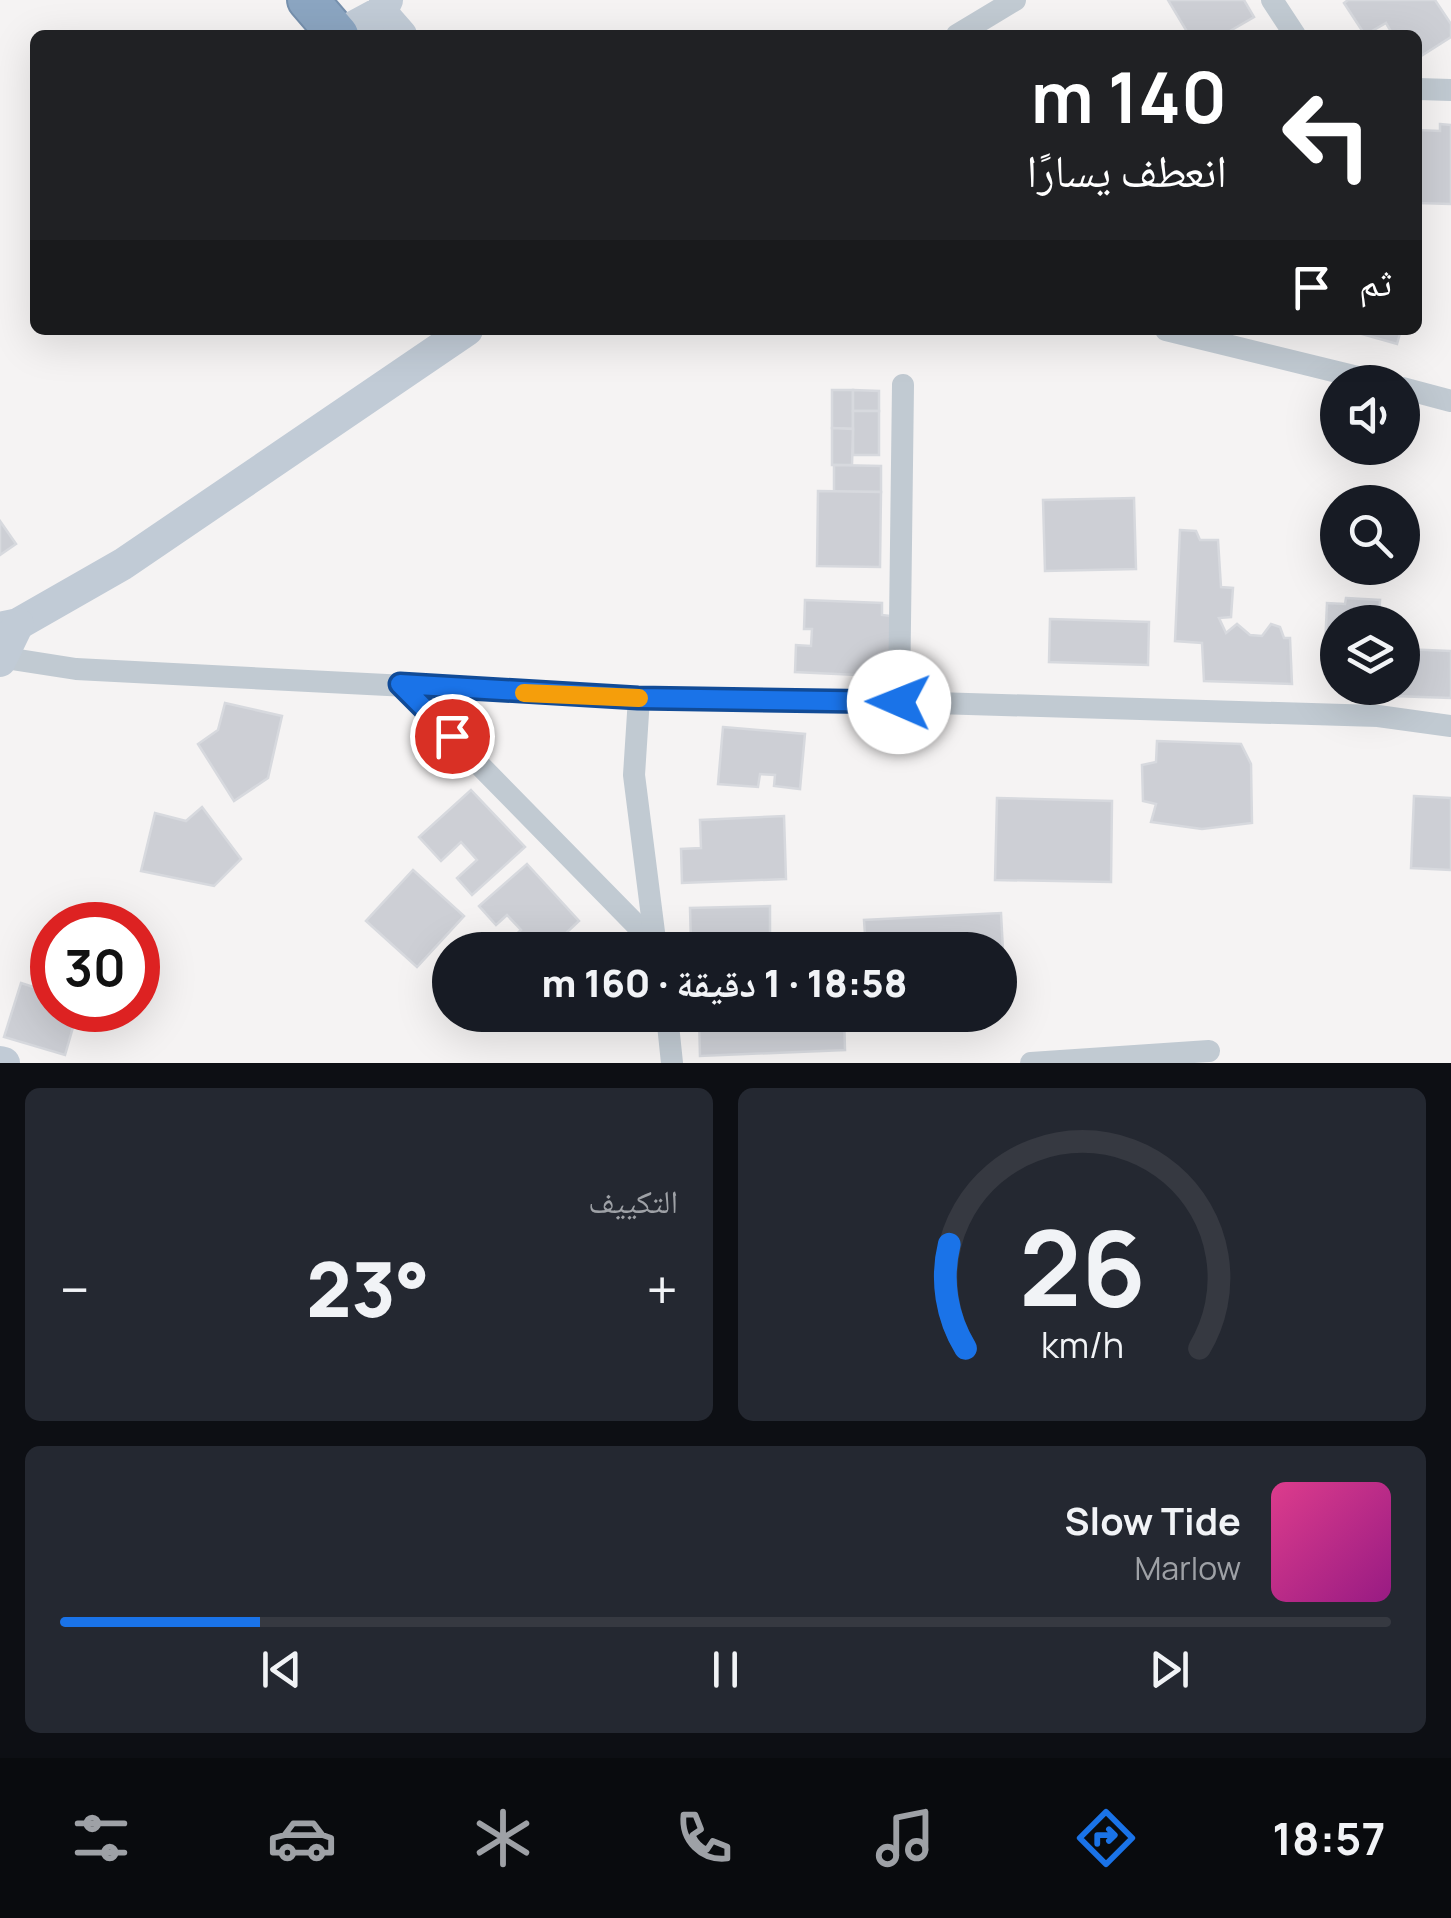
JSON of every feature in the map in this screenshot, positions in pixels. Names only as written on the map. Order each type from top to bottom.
[{"type":"highway","points":[[308,0],[334,30]]},
{"type":"street","points":[[965,30],[1014,0]]},
{"type":"street","points":[[1272,0],[1292,30]]},
{"type":"street","points":[[351,30],[389,16]]},
{"type":"street","points":[[1422,89],[1451,90]]},
{"type":"street","points":[[4,646],[460,335]]},
{"type":"street","points":[[1186,335],[1320,368]]},
{"type":"street","points":[[899,702],[903,385]]},
{"type":"street","points":[[1420,392],[1451,400]]},
{"type":"street","points":[[4,646],[76,669],[638,698],[1378,716],[1451,726]]},
{"type":"street","points":[[400,684],[641,932]]},
{"type":"street","points":[[638,698],[634,776],[654,932]]},
{"type":"street","points":[[668,1032],[672,1063]]},
{"type":"street","points":[[1031,1063],[1209,1051]]},
{"type":"building","points":[[1168,0],[1244,0],[1254,17],[1232,30],[1186,30]]},
{"type":"building","points":[[1435,0],[1451,24],[1451,37],[1422,55],[1422,30],[1390,30],[1386,23],[1374,30],[1362,30],[1344,3]]},
{"type":"building","points":[[1440,124],[1451,125],[1451,204],[1422,203],[1422,130],[1440,131]]},
{"type":"building","points":[[1366,335],[1400,335],[1397,344]]},
{"type":"building","points":[[832,390],[853,390],[853,429],[832,428]]},
{"type":"building","points":[[853,390],[879,391],[879,411],[853,411]]},
{"type":"building","points":[[853,411],[879,411],[879,455],[853,455]]},
{"type":"building","points":[[832,428],[853,429],[852,465],[832,465]]},
{"type":"building","points":[[834,465],[881,466],[881,492],[834,492]]},
{"type":"building","points":[[818,491],[881,492],[880,567],[817,566]]},
{"type":"building","points":[[1134,498],[1136,569],[1045,571],[1043,500]]},
{"type":"building","points":[[0,521],[16,544],[0,555]]},
{"type":"building","points":[[1180,530],[1196,531],[1200,540],[1218,540],[1221,587],[1233,588],[1231,617],[1219,618],[1226,633],[1237,624],[1250,635],[1262,636],[1271,624],[1280,627],[1284,638],[1290,638],[1292,684],[1204,681],[1202,643],[1175,641]]},
{"type":"building","points":[[1346,598],[1380,600],[1380,605],[1327,605],[1345,604]]},
{"type":"building","points":[[805,600],[882,603],[882,615],[891,616],[890,659],[879,659],[878,676],[795,672],[796,645],[811,646],[812,629],[804,629]]},
{"type":"building","points":[[1050,619],[1149,622],[1148,665],[1049,662]]},
{"type":"building","points":[[1420,650],[1451,651],[1451,698],[1420,697]]},
{"type":"building","points":[[225,703],[282,716],[268,778],[234,801],[198,744],[218,730]]},
{"type":"building","points":[[723,727],[805,734],[800,789],[774,786],[775,775],[760,774],[758,787],[718,784]]},
{"type":"building","points":[[1157,741],[1241,744],[1251,764],[1252,823],[1202,829],[1151,822],[1156,804],[1143,801],[1142,765],[1156,762]]},
{"type":"building","points":[[471,790],[525,847],[472,895],[457,878],[477,860],[461,842],[441,861],[419,837]]},
{"type":"building","points":[[1414,796],[1451,798],[1451,870],[1411,868]]},
{"type":"building","points":[[997,798],[1112,801],[1111,882],[995,880]]},
{"type":"building","points":[[202,807],[241,859],[214,886],[141,871],[155,813],[186,821]]},
{"type":"building","points":[[784,816],[786,879],[682,883],[681,849],[701,848],[700,820]]},
{"type":"building","points":[[527,864],[579,921],[567,932],[519,932],[507,915],[496,925],[479,906]]},
{"type":"building","points":[[413,870],[464,916],[449,932],[432,932],[432,951],[417,967],[366,921]]},
{"type":"building","points":[[770,906],[770,932],[691,932],[690,908]]},
{"type":"building","points":[[1001,913],[1002,932],[865,932],[864,920]]},
{"type":"building","points":[[21,983],[30,986],[30,1032],[72,1032],[65,1055],[4,1037]]},
{"type":"building","points":[[699,1032],[844,1032],[845,1050],[700,1056]]},
{"type":"slow traffic","points":[[524,693],[639,698]]},
{"type":"route","points":[[452,736],[400,684],[638,698],[899,702]]}]
